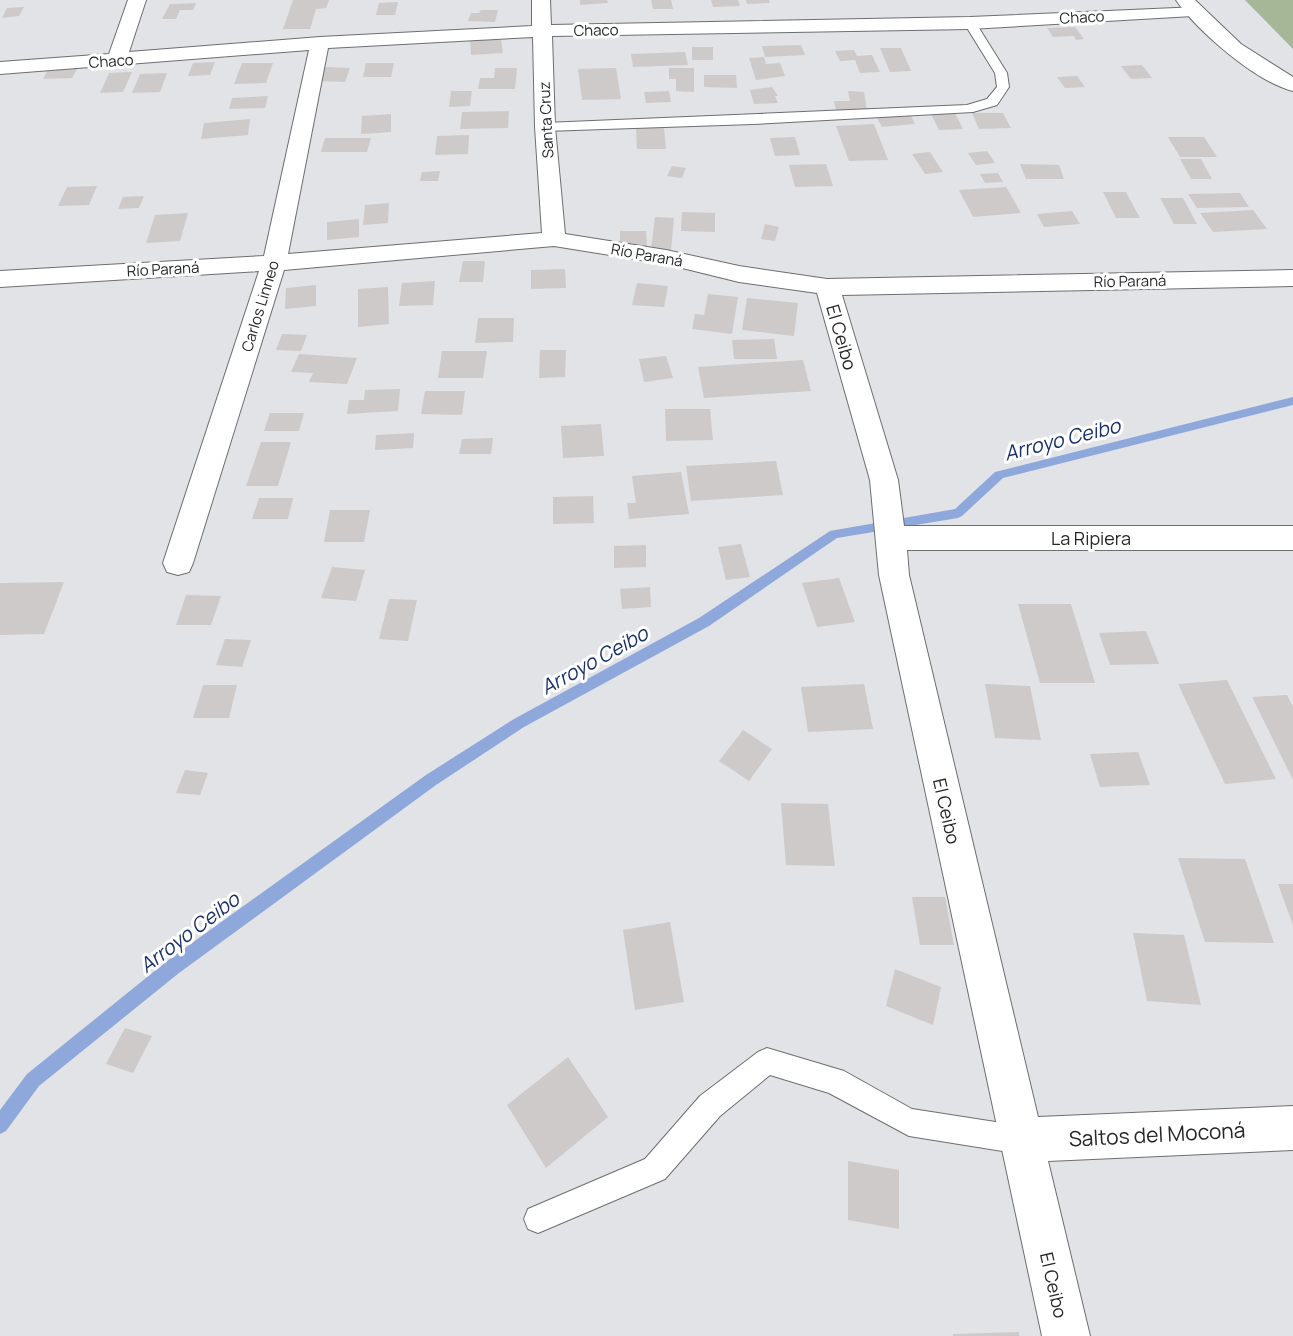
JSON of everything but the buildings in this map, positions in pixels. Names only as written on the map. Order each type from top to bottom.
[{"type":"street","points":[[116,61],[138,0]]},
{"type":"street","name":"Santa Cruz","points":[[541,0],[545,127],[554,239]]},
{"type":"street","points":[[1189,5],[1229,44],[1265,70],[1293,85]]},
{"type":"street","name":"Chaco","points":[[0,68],[116,61],[320,43],[542,31],[1189,5]]},
{"type":"street","name":"Carlos Linneo","points":[[178,563],[274,263],[320,43]]},
{"type":"street","name":"Río Paraná","points":[[0,279],[274,263],[554,239],[666,257],[739,274],[827,287],[1293,278]]},
{"type":"street","name":"El Ceibo","points":[[827,287],[884,480],[894,575],[1066,1336]]},
{"type":"street","name":"La Ripiera","points":[[890,538],[1293,538]]},
{"type":"street","name":"Saltos del Moconá","points":[[1021,1140],[1293,1128]]},
{"type":"lane","points":[[545,127],[753,120],[968,109],[992,102],[1003,87],[1001,73],[965,15]]},
{"type":"lane","points":[[538,1219],[655,1169],[710,1106],[767,1061],[834,1081],[909,1122],[1021,1140]]},
{"type":"green space","points":[[1245,0],[1293,0],[1293,49]]},
{"type":"waterway","name":"Arroyo Ceibo","points":[[0,1125],[33,1080],[173,967],[431,780],[519,723],[704,622],[834,534],[958,513],[999,475],[1293,401]]}]
